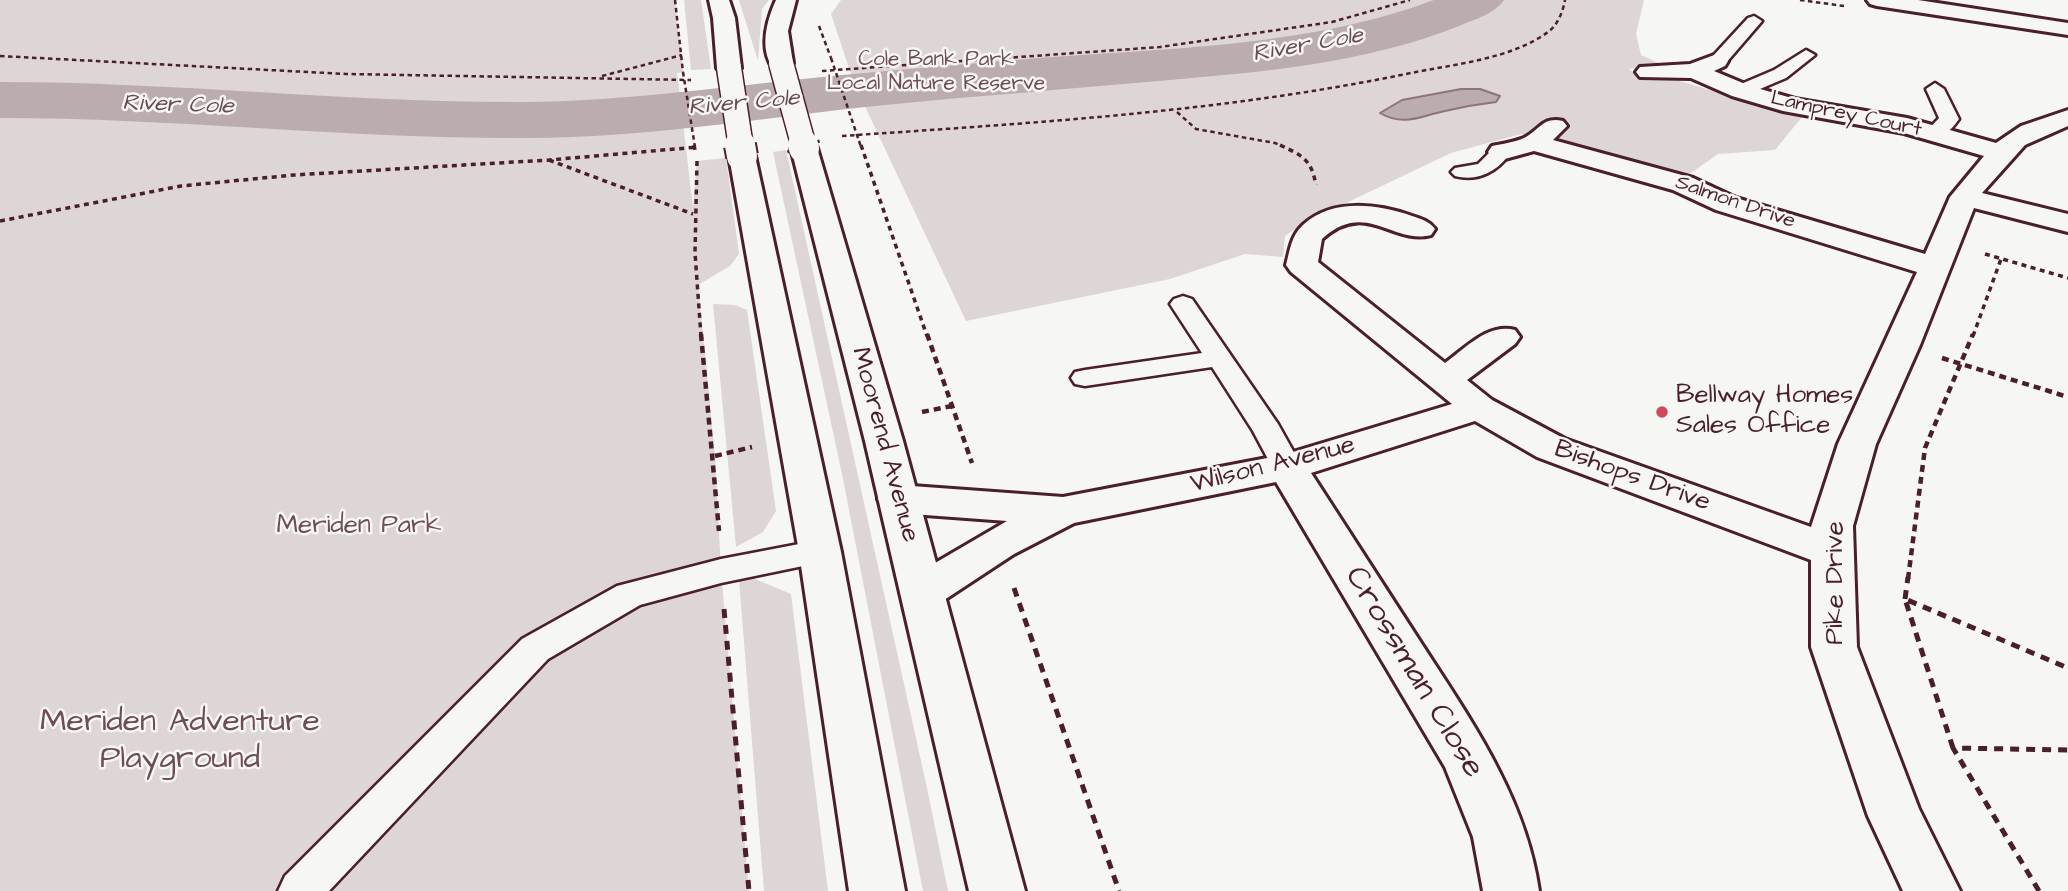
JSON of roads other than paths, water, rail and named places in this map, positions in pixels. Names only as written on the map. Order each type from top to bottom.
[{"type":"main road","points":[[719,0],[724,18],[742,156],[820,552],[877,891]]},
{"type":"main road","name":"Moorend Avenue","points":[[786,0],[776,21],[776,42],[898,499],[997,891]]},
{"type":"main road","points":[[1877,0],[2068,29]]},
{"type":"main road","points":[[1967,0],[2068,18]]},
{"type":"main road","name":"Lamprey Court","points":[[1648,72],[1694,71],[1719,60]]},
{"type":"main road","name":"Lamprey Court","points":[[1694,71],[1741,91],[1792,106],[1935,134],[2001,153]]},
{"type":"main road","name":"Pike Drive","points":[[1932,891],[1895,816],[1834,647],[1832,526],[1857,444],[1903,345],[1964,197],[2001,153],[2030,131],[2068,118]]},
{"type":"main road","name":"Salmon Drive","points":[[1501,152],[1544,134],[1683,184],[1726,204],[1940,255]]},
{"type":"main road","points":[[1964,197],[2068,223]]},
{"type":"main road","name":"Bishops Drive","points":[[1420,229],[1379,214],[1362,212],[1346,215],[1322,224],[1308,238],[1302,265],[1479,408],[1550,448],[1832,551]]},
{"type":"main road","points":[[1444,380],[1503,337]]},
{"type":"main road","name":"Wilson Avenue","points":[[898,499],[1063,511],[1287,467],[1479,408]]},
{"type":"main road","name":"Crossman Close","points":[[1287,467],[1465,754],[1489,803],[1509,868],[1511,891]]},
{"type":"main road","name":"Wilson Avenue","points":[[922,592],[999,543],[1063,511]]},
{"type":"lane","points":[[1719,60],[1754,21]]},
{"type":"lane","points":[[1741,91],[1780,74],[1806,55]]},
{"type":"lane","points":[[1935,89],[1949,119],[1935,134]]},
{"type":"lane","points":[[1462,172],[1484,169],[1501,152]]},
{"type":"lane","points":[[1183,304],[1268,431],[1287,467]]},
{"type":"lane","points":[[1085,378],[1220,358]]},
{"type":"lane","points":[[300,891],[535,649],[629,595],[721,571],[820,552]]},
{"type":"waterway","name":"River Cole","points":[[0,100],[85,100],[232,110],[525,120],[605,118],[883,88],[1247,57],[1342,43],[1410,27],[1479,0]]},
{"type":"place","name":"Bellway Homes Sales Office","points":[[1662,412]]},
{"type":"park label","name":"Cole Bank Park Local Nature Reserve","points":[[936,73]]},
{"type":"park label","name":"Meriden Park","points":[[359,527]]},
{"type":"park label","name":"Meriden Adventure Playground","points":[[180,742]]}]
